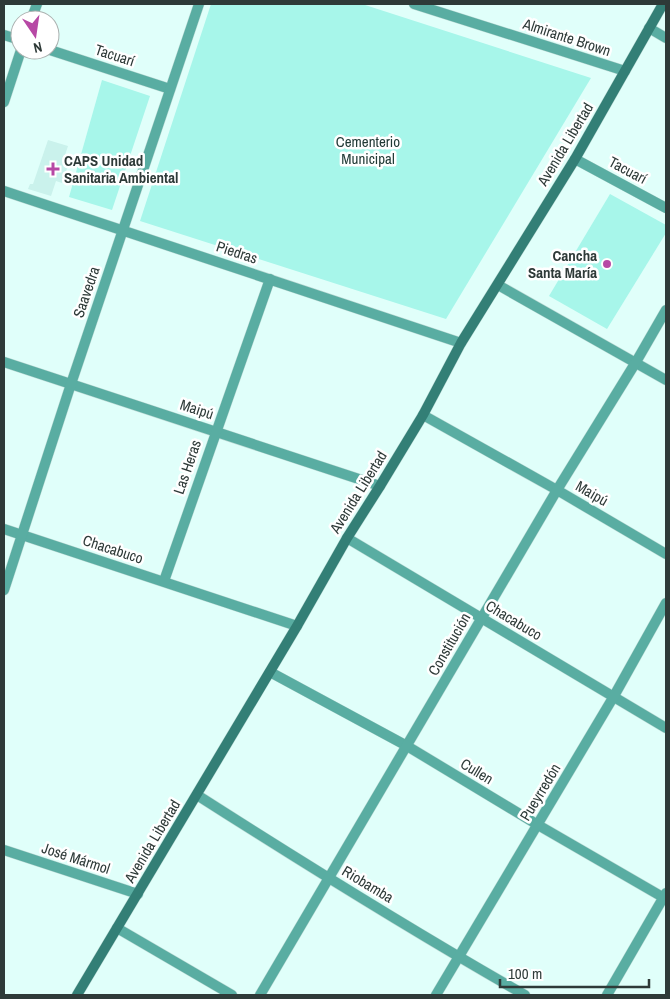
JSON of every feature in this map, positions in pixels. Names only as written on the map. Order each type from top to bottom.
[{"type":"main road","name":"Avenida Libertad","points":[[77,995],[298,626],[347,538],[423,415],[461,343],[575,159],[663,4]]},
{"type":"street","name":"Saavedra","points":[[4,590],[199,4]]},
{"type":"street","name":"Almirante Brown","points":[[414,4],[625,71]]},
{"type":"street","points":[[649,28],[666,38]]},
{"type":"street","name":"Tacuarí","points":[[60,53],[170,89]]},
{"type":"street","points":[[4,102],[18,60]]},
{"type":"street","name":"Tacuarí","points":[[575,159],[666,208]]},
{"type":"street","name":"Piedras","points":[[4,190],[461,343]]},
{"type":"street","name":"Las Heras","points":[[164,581],[215,431],[270,279]]},
{"type":"street","points":[[498,284],[666,380]]},
{"type":"street","name":"Constitución","points":[[260,995],[557,490],[666,310]]},
{"type":"street","name":"Maipú","points":[[4,362],[380,486]]},
{"type":"street","name":"Maipú","points":[[423,415],[666,554]]},
{"type":"street","name":"Chacabuco","points":[[4,529],[298,626]]},
{"type":"street","name":"Chacabuco","points":[[347,538],[666,728]]},
{"type":"street","name":"Pueyrredón","points":[[436,995],[614,696],[666,603]]},
{"type":"street","name":"Cullen","points":[[270,672],[408,746],[538,825],[665,896]]},
{"type":"street","name":"Riobamba","points":[[197,795],[329,878],[525,995]]},
{"type":"street","name":"José Mármol","points":[[4,850],[138,894]]},
{"type":"street","points":[[607,995],[665,896]]},
{"type":"street","points":[[117,928],[232,995]]},
{"type":"shaded area","name":"CAPS Unidad Sanitaria Ambiental","points":[[48,140],[68,146],[65,155],[71,157],[62,183],[56,181],[51,196],[28,189],[30,184],[33,184]]},
{"type":"green space","name":"Cementerio Municipal","points":[[211,4],[362,4],[591,78],[446,319],[140,221]]},
{"type":"green space","points":[[102,80],[150,96],[112,210],[69,197]]},
{"type":"green space","name":"Cancha Santa María","points":[[610,194],[666,225],[666,233],[607,329],[549,296]]},
{"type":"place","name":"CAPS Unidad Sanitaria Ambiental","points":[[53,169]]},
{"type":"place","name":"Cancha Santa María","points":[[607,264]]}]
